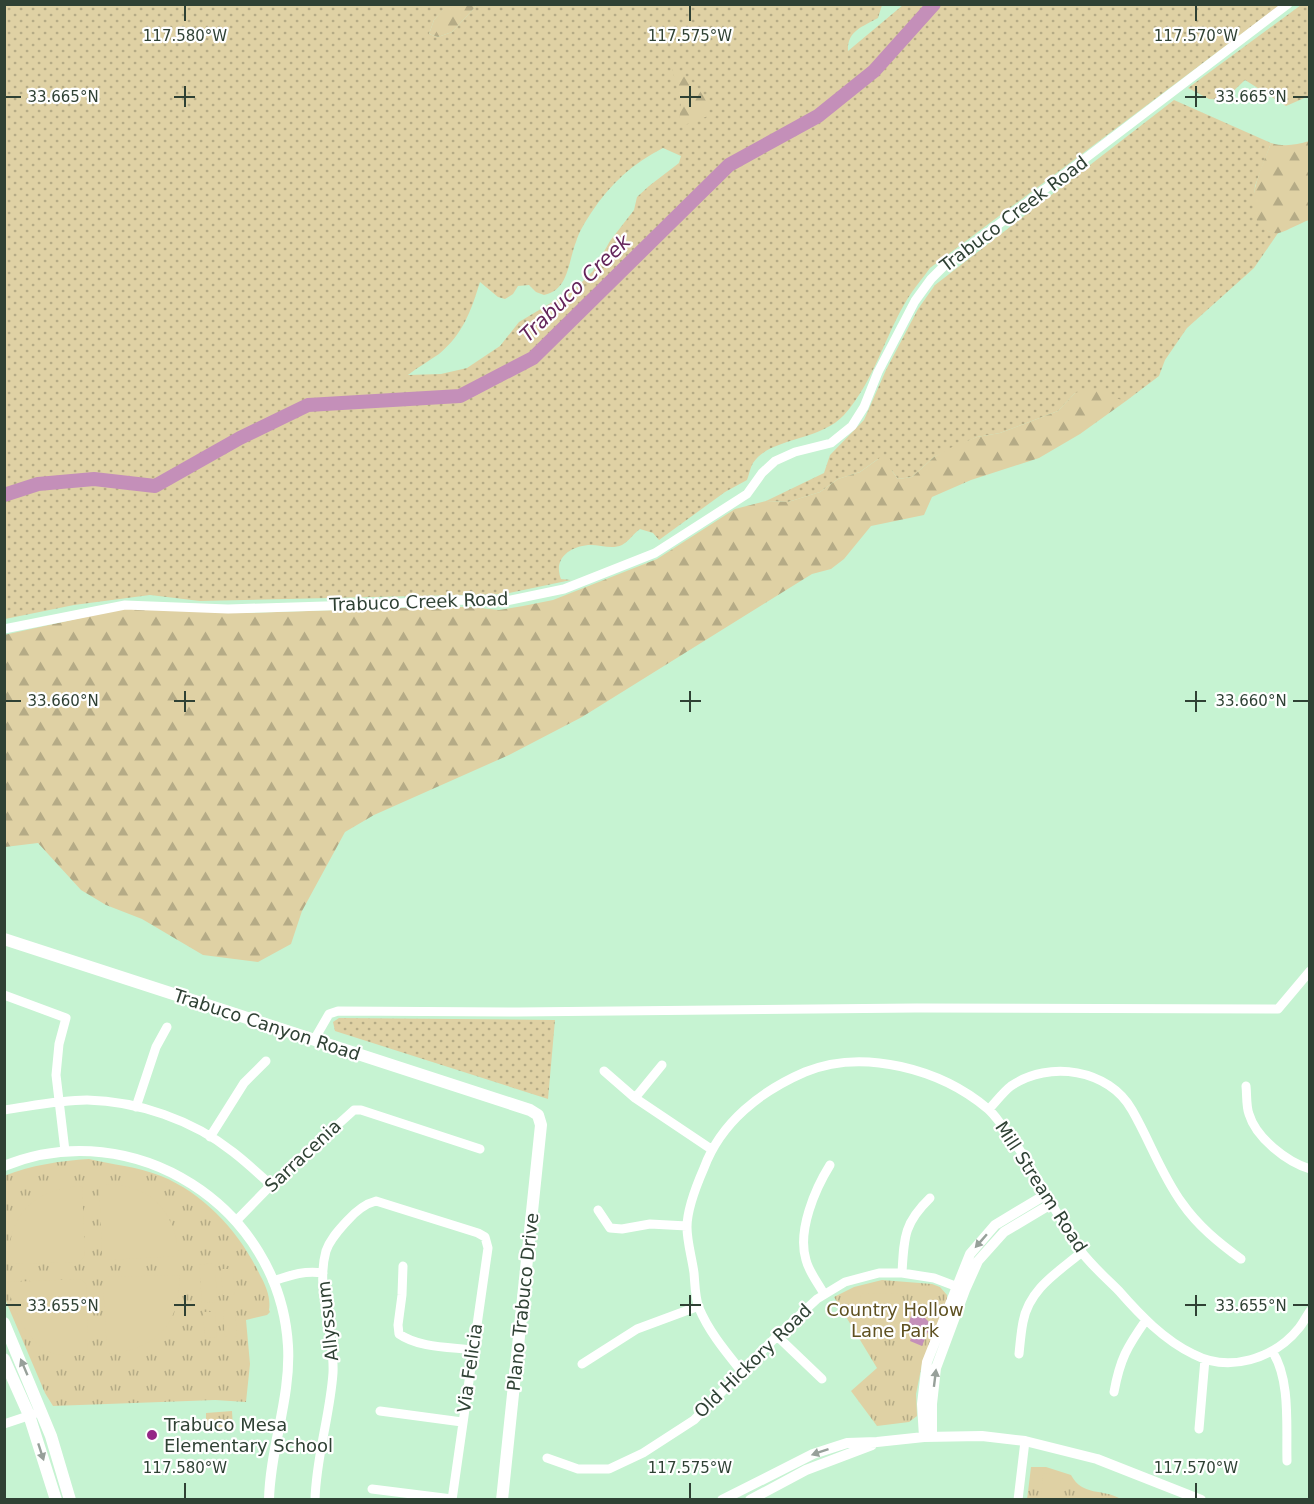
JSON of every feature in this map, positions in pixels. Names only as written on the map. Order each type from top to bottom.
[{"type":"main road","name":"Trabuco Canyon Road","points":[[4,939],[530,1110]]},
{"type":"main road","name":"Plano Trabuco Drive","points":[[502,1500],[542,1125],[538,1115],[530,1110]]},
{"type":"main road","points":[[4,1323],[42,1411],[70,1500]]},
{"type":"main road","points":[[4,1359],[29,1415],[56,1500]]},
{"type":"street","name":"Trabuco Creek Road","points":[[4,629],[125,605],[228,609],[461,600],[506,601],[564,589],[655,553],[747,494],[762,473],[775,461],[795,452],[831,443],[852,426],[864,407],[878,372],[915,302],[931,279],[944,266],[1288,4]]},
{"type":"street","points":[[314,1040],[329,1014],[338,1011],[1278,1009],[1310,971]]},
{"type":"street","points":[[4,995],[66,1018],[59,1044],[56,1075],[65,1151]]},
{"type":"street","points":[[136,1107],[156,1047],[166,1027]]},
{"type":"street","points":[[210,1137],[244,1083],[267,1061]]},
{"type":"street","name":"Mill Stream Road","points":[[742,1372],[717,1340],[699,1306],[687,1226],[696,1188],[711,1149],[733,1121],[757,1097],[788,1079],[814,1069],[848,1063],[874,1062],[905,1067],[947,1081],[989,1109],[1022,1151],[1048,1200],[1082,1252],[1146,1320],[1192,1354],[1205,1359],[1232,1363],[1253,1360],[1272,1351],[1298,1329],[1310,1311]]},
{"type":"street","points":[[635,1098],[662,1065]]},
{"type":"street","points":[[604,1071],[635,1098],[711,1149]]},
{"type":"street","points":[[989,1109],[1010,1087],[1030,1076],[1048,1071],[1078,1072],[1109,1085],[1131,1108],[1156,1161],[1182,1204],[1213,1239],[1241,1259]]},
{"type":"street","points":[[1246,1086],[1249,1115],[1266,1141],[1298,1165],[1310,1169]]},
{"type":"street","points":[[4,1110],[86,1100],[136,1107],[166,1116],[210,1137],[232,1151],[271,1185]]},
{"type":"street","name":"Sarracenia","points":[[236,1221],[271,1185],[350,1113],[357,1110],[480,1149]]},
{"type":"street","points":[[4,1166],[65,1151],[93,1151],[121,1155],[153,1165],[183,1179],[220,1205],[236,1221],[257,1249],[273,1281],[285,1323],[288,1370],[272,1467],[269,1500]]},
{"type":"street","points":[[824,1294],[806,1260],[804,1232],[808,1212],[819,1182],[830,1165]]},
{"type":"street","points":[[902,1273],[906,1229],[918,1210],[930,1198]]},
{"type":"street","points":[[928,1436],[922,1404],[927,1362],[961,1288],[970,1254],[995,1225],[1048,1200]]},
{"type":"street","name":"Allyssum","points":[[315,1500],[315,1481],[333,1375],[332,1338],[323,1273],[327,1249],[332,1238],[353,1215],[369,1202],[376,1201],[485,1237]]},
{"type":"street","points":[[598,1210],[610,1228],[622,1229],[650,1224],[687,1226]]},
{"type":"street","name":"Via Felicia","points":[[452,1499],[488,1248],[485,1237]]},
{"type":"street","points":[[1019,1354],[1023,1321],[1034,1294],[1082,1252]]},
{"type":"street","points":[[403,1266],[399,1334],[408,1340],[474,1350]]},
{"type":"street","points":[[273,1281],[298,1273],[312,1271],[323,1273]]},
{"type":"street","name":"Old Hickory Road","points":[[547,1458],[578,1469],[609,1469],[643,1453],[694,1420],[777,1336],[824,1294],[856,1278],[879,1273],[916,1274],[961,1288]]},
{"type":"street","points":[[582,1364],[637,1329],[699,1306]]},
{"type":"street","points":[[1114,1392],[1125,1350],[1146,1320]]},
{"type":"street","points":[[777,1336],[822,1379]]},
{"type":"street","points":[[1272,1351],[1278,1359],[1284,1377],[1287,1461]]},
{"type":"street","points":[[1199,1429],[1205,1359]]},
{"type":"street","points":[[5,1424],[42,1411]]},
{"type":"street","points":[[380,1411],[462,1422]]},
{"type":"street","points":[[722,1500],[813,1454],[847,1443],[928,1436],[982,1436],[1025,1441],[1097,1460],[1201,1500]]},
{"type":"street","points":[[1018,1500],[1025,1441]]},
{"type":"street","points":[[750,1500],[806,1470],[878,1442]]},
{"type":"street","points":[[372,1490],[452,1499]]},
{"type":"green space","points":[[448,4],[477,5],[452,32],[438,37],[429,34],[434,20]]},
{"type":"green space","points":[[5,5],[448,5],[434,20],[429,34],[438,37],[452,32],[477,5],[882,5],[878,18],[853,34],[848,44],[848,51],[903,5],[1280,5],[930,268],[908,298],[863,388],[844,415],[834,424],[822,430],[771,448],[753,463],[747,480],[725,492],[659,540],[653,533],[640,529],[624,544],[618,546],[588,545],[575,548],[564,555],[559,566],[561,579],[571,580],[505,594],[200,601],[150,595],[74,605],[5,619]],"holes":[[[663,148],[681,156],[679,163],[637,197],[634,210],[610,241],[593,271],[576,288],[519,322],[500,346],[467,368],[441,374],[408,375],[439,354],[454,338],[469,312],[480,282],[498,297],[505,299],[513,294],[518,286],[529,285],[536,292],[544,295],[552,292],[563,281],[584,223],[614,184],[642,160]]]},
{"type":"green space","points":[[1301,5],[1309,5],[1309,96],[1286,106],[1245,80],[1224,100],[1209,99],[1188,88]]},
{"type":"green space","points":[[670,61],[700,90],[710,105],[708,116],[682,126],[679,123],[681,102]]},
{"type":"green space","points":[[1174,100],[1271,143],[1255,186],[1254,198],[1268,231],[1278,233],[1254,268],[1187,328],[1165,360],[1159,376],[1126,401],[1075,393],[1058,411],[1000,433],[977,437],[934,457],[912,477],[898,479],[878,459],[860,472],[838,479],[820,492],[788,502],[766,501],[824,473],[830,455],[864,420],[886,370],[918,309],[935,285]]},
{"type":"green space","points":[[1309,141],[1309,220],[1279,233],[1268,231],[1256,219],[1253,209],[1259,174],[1271,143],[1290,145]]},
{"type":"green space","points":[[1087,389],[1103,389],[1111,397],[1126,401],[1080,434],[1039,458],[971,480],[932,497],[924,515],[871,526],[844,559],[831,569],[812,574],[582,717],[509,755],[374,815],[345,832],[302,911],[291,944],[258,962],[203,955],[142,919],[106,905],[81,890],[38,843],[5,847],[4,635],[130,607],[250,613],[430,607],[499,610],[553,600],[657,559],[735,509],[766,501],[788,502],[820,492],[838,479],[860,472],[881,457],[890,459],[892,471],[898,479],[912,477],[934,457],[950,448],[977,437],[1000,433],[1058,411],[1075,393]]},
{"type":"green space","points":[[339,1018],[555,1020],[548,1099],[335,1031],[333,1022]]},
{"type":"green space","points":[[89,1159],[143,1170],[161,1176],[192,1193],[220,1216],[252,1259],[266,1288],[270,1312],[267,1315],[246,1320],[250,1364],[246,1402],[215,1400],[53,1406],[45,1393],[5,1299],[4,1176],[46,1164]]},
{"type":"green space","points":[[99,1184],[132,1188],[156,1201],[172,1224],[179,1256],[108,1260],[102,1255]]},
{"type":"green space","points":[[82,1186],[85,1256],[79,1262],[9,1264],[13,1231],[27,1207],[50,1192]]},
{"type":"green space","points":[[215,1264],[217,1300],[202,1303],[199,1265]]},
{"type":"green space","points":[[221,1269],[233,1269],[235,1294],[223,1295]]},
{"type":"green space","points":[[179,1275],[176,1307],[162,1331],[139,1347],[107,1354],[103,1282],[107,1277]]},
{"type":"green space","points":[[81,1279],[86,1284],[88,1354],[68,1356],[45,1350],[29,1335],[23,1325],[7,1282]]},
{"type":"green space","name":"Country Hollow Lane Park","points":[[882,1280],[932,1284],[940,1287],[947,1295],[947,1300],[922,1364],[916,1394],[917,1416],[909,1422],[877,1426],[851,1391],[877,1368],[834,1297],[854,1287]]},
{"type":"green space","points":[[900,1293],[901,1331],[861,1332],[860,1294]]},
{"type":"green space","points":[[235,1310],[237,1336],[225,1337],[223,1311]]},
{"type":"green space","points":[[203,1312],[215,1312],[217,1337],[205,1338]]},
{"type":"green space","points":[[232,1411],[233,1428],[206,1429],[206,1413]]},
{"type":"green space","points":[[1031,1467],[1046,1467],[1071,1475],[1076,1482],[1087,1489],[1121,1499],[1027,1500]]},
{"type":"green space","points":[[1043,1473],[1061,1474],[1059,1499],[1041,1499]]},
{"type":"shaded area","points":[[919,1312],[931,1324],[922,1346],[910,1341],[912,1335],[906,1332],[911,1316]]},
{"type":"waterway","name":"Trabuco Creek","points":[[4,495],[38,484],[94,479],[155,486],[240,438],[308,405],[460,396],[533,358],[729,165],[818,116],[874,71],[934,4]]},
{"type":"place","name":"Trabuco Mesa Elementary School","points":[[152,1435]]}]
